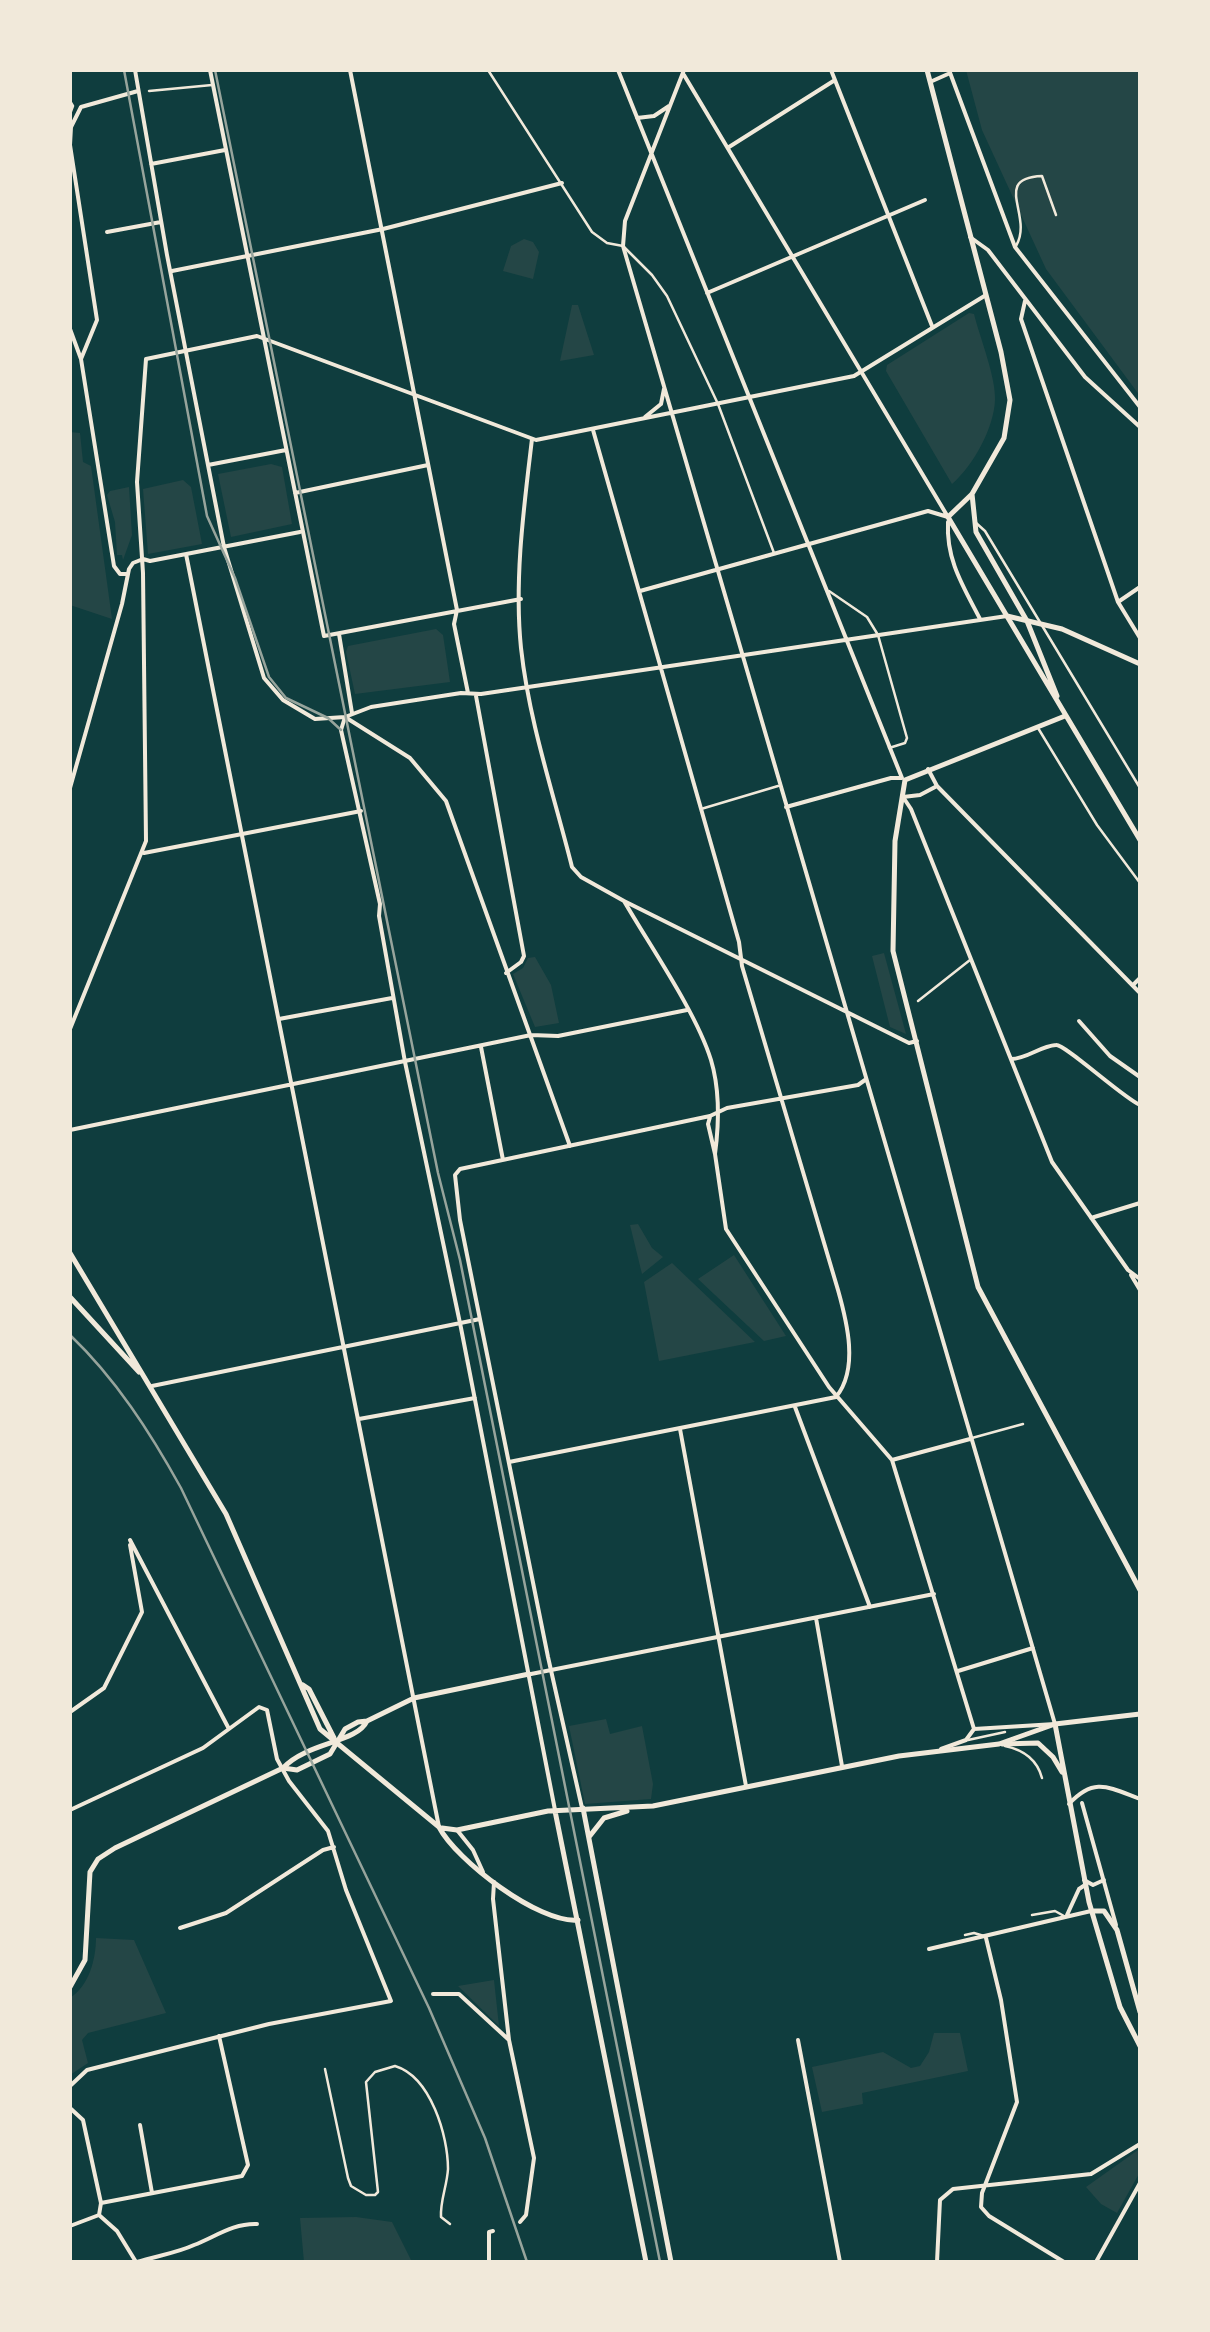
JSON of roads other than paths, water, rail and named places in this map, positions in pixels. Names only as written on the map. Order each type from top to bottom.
[{"type":"main road","points":[[926,70],[1001,352],[1010,400],[1004,438],[972,494],[948,517],[1140,840]]},
{"type":"main road","points":[[972,494],[976,532],[1026,620],[1065,716]]},
{"type":"main road","points":[[1006,616],[1062,629],[1140,664]]},
{"type":"main road","points":[[1065,716],[904,779],[895,840],[892,951],[978,1287],[1140,1590]]},
{"type":"main road","points":[[70,1253],[226,1514],[304,1684],[303,1691],[320,1729],[439,1827],[494,1882],[540,1912],[578,1920]]},
{"type":"main road","points":[[70,1297],[149,1384]]},
{"type":"main road","points":[[116,1326],[117,1348]]},
{"type":"main road","points":[[282,1768],[297,1770],[330,1754],[345,1729],[414,1698],[530,1674]]},
{"type":"main road","points":[[999,1744],[1055,1724],[1140,1714]]},
{"type":"main road","points":[[1055,1724],[1084,1883],[1120,2006],[1140,2044]]},
{"type":"main road","points":[[70,1987],[84,1960],[90,1872],[98,1860],[282,1768],[292,1758],[335,1741]]},
{"type":"main road","points":[[588,1839],[604,1818],[635,1809],[935,1752],[1038,1743],[1064,1774]]},
{"type":"main road","points":[[439,1827],[457,1830],[582,1808],[635,1809]]},
{"type":"main road","points":[[582,1808],[671,2262]]},
{"type":"main road","points":[[555,1811],[646,2262]]},
{"type":"main road","points":[[1092,1911],[1104,1911],[1117,1930],[1140,2012]]},
{"type":"street","points":[[134,70],[224,547],[257,662],[274,691],[293,708],[315,719],[345,717],[468,693],[476,695],[1006,616]]},
{"type":"street","points":[[210,70],[324,636],[521,599]]},
{"type":"street","points":[[350,70],[457,610],[454,624],[468,693]]},
{"type":"street","points":[[488,70],[595,235],[614,246],[623,246],[667,296],[718,404],[775,554]]},
{"type":"street","points":[[618,70],[904,779]]},
{"type":"street","points":[[831,70],[932,327]]},
{"type":"street","points":[[684,72],[625,220],[623,246],[1055,1724],[974,1729]]},
{"type":"street","points":[[684,72],[948,517],[947,546],[952,562],[980,619]]},
{"type":"street","points":[[930,82],[949,72],[1015,248],[1140,407]]},
{"type":"street","points":[[729,147],[835,80]]},
{"type":"street","points":[[149,91],[213,85]]},
{"type":"street","points":[[81,359],[97,320],[70,145],[72,127],[81,107],[138,91]]},
{"type":"street","points":[[70,101],[70,114]]},
{"type":"street","points":[[636,118],[660,113],[671,102]]},
{"type":"street","points":[[151,164],[226,150]]},
{"type":"street","points":[[1015,248],[1024,226],[1014,193],[1024,178],[1042,176],[1056,215]]},
{"type":"street","points":[[170,271],[383,229],[562,183]]},
{"type":"street","points":[[706,293],[926,200]]},
{"type":"street","points":[[107,232],[161,222]]},
{"type":"street","points":[[970,236],[988,250],[1085,377],[1140,427]]},
{"type":"street","points":[[70,1029],[146,841],[143,559],[136,482],[144,366],[150,356],[248,336],[263,338],[534,440],[862,372],[986,295]]},
{"type":"street","points":[[1025,301],[1022,320],[1118,602],[1140,638]]},
{"type":"street","points":[[70,329],[81,359],[114,566],[120,574],[128,574]]},
{"type":"street","points":[[642,420],[660,404],[664,384]]},
{"type":"street","points":[[509,1462],[836,1397],[849,1377],[845,1315],[592,430]]},
{"type":"street","points":[[534,440],[521,645],[527,687],[572,867],[624,901],[909,1043],[917,1041]]},
{"type":"street","points":[[208,465],[286,450]]},
{"type":"street","points":[[294,493],[428,465]]},
{"type":"street","points":[[638,592],[928,511],[948,517]]},
{"type":"street","points":[[974,521],[984,530],[1140,788]]},
{"type":"street","points":[[70,788],[133,563],[302,531]]},
{"type":"street","points":[[186,554],[439,1827]]},
{"type":"street","points":[[1118,602],[1140,587]]},
{"type":"street","points":[[827,590],[867,617],[878,635],[907,738],[904,744],[889,748]]},
{"type":"street","points":[[338,633],[352,713]]},
{"type":"street","points":[[476,695],[524,956],[506,973]]},
{"type":"street","points":[[345,717],[341,730],[380,904],[404,1062],[460,1323],[555,1811]]},
{"type":"street","points":[[345,717],[410,758],[446,800],[570,1146]]},
{"type":"street","points":[[1037,727],[1097,825],[1140,883]]},
{"type":"street","points":[[928,769],[937,786],[1140,993]]},
{"type":"street","points":[[786,807],[891,778],[904,779]]},
{"type":"street","points":[[701,809],[780,786]]},
{"type":"street","points":[[902,797],[920,795],[937,786]]},
{"type":"street","points":[[902,797],[911,809],[1052,1162],[1140,1290]]},
{"type":"street","points":[[142,853],[361,810]]},
{"type":"street","points":[[624,901],[711,1060],[718,1112],[715,1154]]},
{"type":"street","points":[[918,1001],[971,959]]},
{"type":"street","points":[[1132,986],[1140,978]]},
{"type":"street","points":[[279,1019],[392,998]]},
{"type":"street","points":[[70,1130],[530,1035],[558,1036],[686,1010]]},
{"type":"street","points":[[1079,1021],[1110,1056],[1140,1077]]},
{"type":"street","points":[[1010,1059],[1054,1045],[1064,1046],[1090,1070],[1140,1105]]},
{"type":"street","points":[[481,1046],[503,1160]]},
{"type":"street","points":[[582,1808],[460,1220],[455,1175],[460,1168],[858,1086],[865,1080]]},
{"type":"street","points":[[710,1116],[708,1124],[726,1229],[836,1397],[892,1460],[974,1729]]},
{"type":"street","points":[[1092,1218],[1140,1203]]},
{"type":"street","points":[[1128,1270],[1140,1279]]},
{"type":"street","points":[[149,1384],[480,1319]]},
{"type":"street","points":[[359,1419],[474,1398]]},
{"type":"street","points":[[794,1407],[870,1606]]},
{"type":"street","points":[[892,1460],[1023,1424]]},
{"type":"street","points":[[680,1429],[746,1786]]},
{"type":"street","points":[[70,1712],[104,1688],[142,1612],[130,1540],[229,1729]]},
{"type":"street","points":[[530,1674],[934,1594]]},
{"type":"street","points":[[816,1618],[843,1768]]},
{"type":"street","points":[[958,1671],[1033,1648]]},
{"type":"street","points":[[70,1810],[203,1748],[259,1707],[267,1710],[277,1758],[328,1831],[346,1890],[391,2001],[219,2036],[83,2071],[70,2086]]},
{"type":"street","points":[[966,1740],[974,1729]]},
{"type":"street","points":[[935,1752],[966,1740],[1005,1732]]},
{"type":"street","points":[[999,1744],[1028,1754],[1039,1766],[1042,1778]]},
{"type":"street","points":[[1069,1804],[1082,1790],[1093,1786],[1140,1799]]},
{"type":"street","points":[[1082,1803],[1117,1930]]},
{"type":"street","points":[[457,1830],[473,1850],[483,1872]]},
{"type":"street","points":[[1076,1842],[1092,1840]]},
{"type":"street","points":[[180,1928],[226,1913],[323,1850],[334,1847]]},
{"type":"street","points":[[1066,1916],[1084,1883],[1094,1885],[1104,1880]]},
{"type":"street","points":[[494,1882],[509,2040],[534,2158],[526,2215],[520,2222]]},
{"type":"street","points":[[1032,1915],[1055,1911],[1066,1916]]},
{"type":"street","points":[[929,1949],[1092,1911]]},
{"type":"street","points":[[1094,1920],[1104,1917],[1117,1930]]},
{"type":"street","points":[[965,1935],[982,1934],[986,1938],[1001,2000],[1017,2102],[981,2201],[985,2213],[1064,2262]]},
{"type":"street","points":[[433,1994],[459,1994],[509,2040]]},
{"type":"street","points":[[101,2203],[247,2172],[219,2036]]},
{"type":"street","points":[[798,2040],[840,2262]]},
{"type":"street","points":[[326,2069],[348,2178],[351,2186],[366,2196],[378,2192],[366,2082],[384,2067],[395,2066],[418,2080],[446,2147],[441,2217],[450,2224]]},
{"type":"street","points":[[70,2108],[82,2120],[101,2203],[100,2215]]},
{"type":"street","points":[[140,2124],[152,2194]]},
{"type":"street","points":[[938,2262],[940,2200],[953,2189],[1092,2174],[1140,2144]]},
{"type":"street","points":[[1096,2262],[1140,2183]]},
{"type":"street","points":[[70,2226],[100,2215]]},
{"type":"street","points":[[100,2215],[117,2231],[137,2262],[196,2245],[208,2236],[257,2224]]},
{"type":"street","points":[[490,2262],[492,2231]]},
{"type":"tram line","points":[[124,70],[207,516],[235,578],[269,677],[286,698],[328,718],[341,730]]},
{"type":"tram line","points":[[215,70],[438,1173],[460,1260],[660,2262]]},
{"type":"railway","points":[[70,1335],[131,1407],[181,1488],[429,2008],[485,2138],[527,2262]]}]
